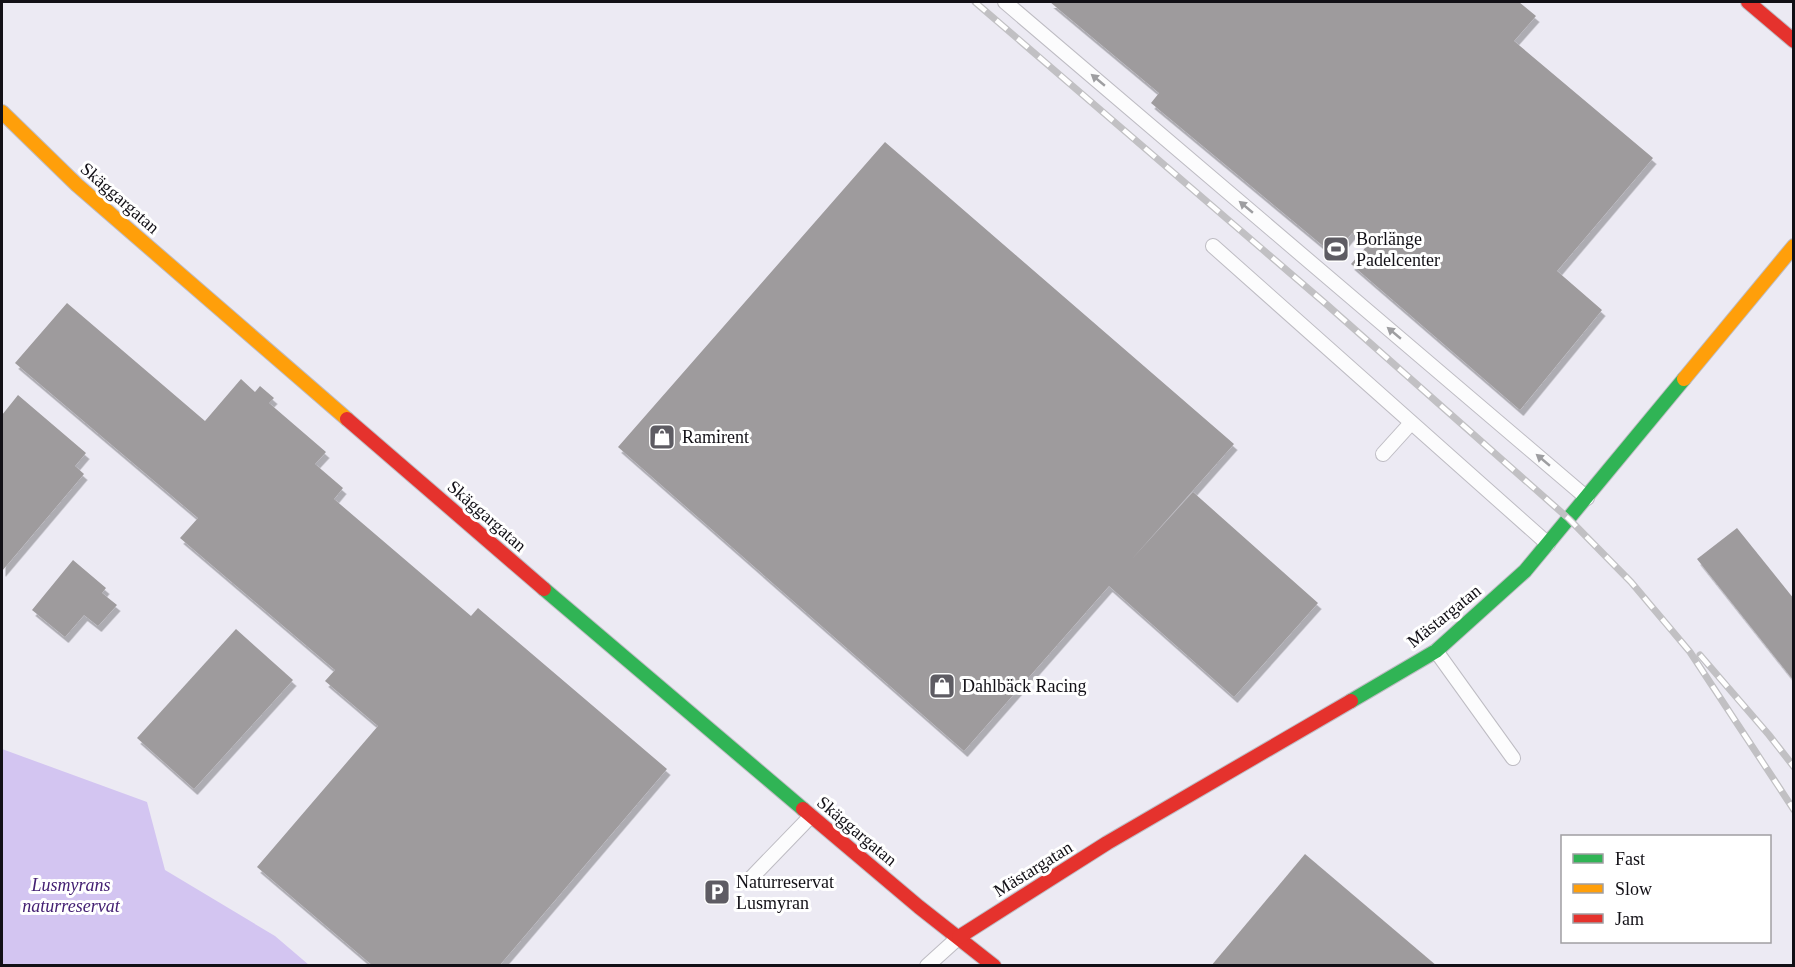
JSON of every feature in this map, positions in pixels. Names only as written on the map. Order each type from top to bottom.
[{"type":"street","points":[[1748,2],[1794,41]]},
{"type":"street","name":"Skäggargatan","points":[[2,112],[76,185],[493,545],[919,907],[994,966]]},
{"type":"street","name":"Mästargatan","points":[[958,937],[1107,843],[1436,651],[1525,571],[1794,246]]},
{"type":"lane","points":[[1005,2],[1587,498]]},
{"type":"lane","points":[[1213,246],[1548,544]]},
{"type":"lane","points":[[1383,454],[1411,423]]},
{"type":"lane","points":[[1436,651],[1513,758]]},
{"type":"lane","points":[[751,878],[811,816]]},
{"type":"lane","points":[[927,966],[958,937]]},
{"type":"green space","name":"Lusmyrans naturreservat","points":[[2,749],[147,802],[165,870],[275,936],[309,965],[2,965]]},
{"type":"building","points":[[1050,2],[1519,2],[1536,16],[1514,41],[1653,158],[1557,271],[1602,310],[1520,410],[1351,264],[1366,247],[1352,233],[1334,255],[1151,103],[1159,93]]},
{"type":"building","points":[[885,142],[1234,444],[1132,559],[1193,492],[1318,603],[1234,697],[1109,586],[964,751],[618,447]]},
{"type":"building","points":[[67,303],[205,421],[241,379],[255,392],[260,386],[274,398],[269,403],[326,452],[315,464],[343,488],[334,499],[471,616],[478,608],[667,769],[499,966],[373,966],[257,867],[378,726],[325,681],[335,670],[180,538],[198,518],[15,363]]},
{"type":"building","points":[[18,395],[86,453],[75,466],[84,474],[2,571],[2,415]]},
{"type":"building","points":[[1737,528],[1794,599],[1794,681],[1697,559]]},
{"type":"building","points":[[73,560],[106,588],[102,593],[117,605],[98,626],[84,615],[65,637],[32,610]]},
{"type":"building","points":[[236,629],[293,680],[194,789],[137,738]]},
{"type":"building","points":[[1305,854],[1437,966],[1211,966]]},
{"type":"railway","points":[[975,2],[1326,304],[1569,519],[1631,582],[1690,652],[1794,810]]},
{"type":"railway","points":[[1700,655],[1794,767]]},
{"type":"traffic: fast","points":[[1351,701],[1436,651],[1525,571],[1684,379]]},
{"type":"traffic: fast","points":[[544,589],[803,809]]},
{"type":"traffic: slow","points":[[2,112],[77,185],[347,419]]},
{"type":"traffic: slow","points":[[1684,379],[1794,246]]},
{"type":"traffic: jam","points":[[1748,2],[1794,41]]},
{"type":"traffic: jam","points":[[347,419],[544,589]]},
{"type":"traffic: jam","points":[[959,937],[1107,843],[1351,701]]},
{"type":"traffic: jam","points":[[803,809],[919,907],[994,966]]},
{"type":"place","name":"Borlänge Padelcenter","points":[[1336,249]]},
{"type":"place","name":"Ramirent","points":[[662,437]]},
{"type":"place","name":"Dahlbäck Racing","points":[[942,686]]},
{"type":"place","name":"Naturreservat Lusmyran","points":[[717,892]]}]
